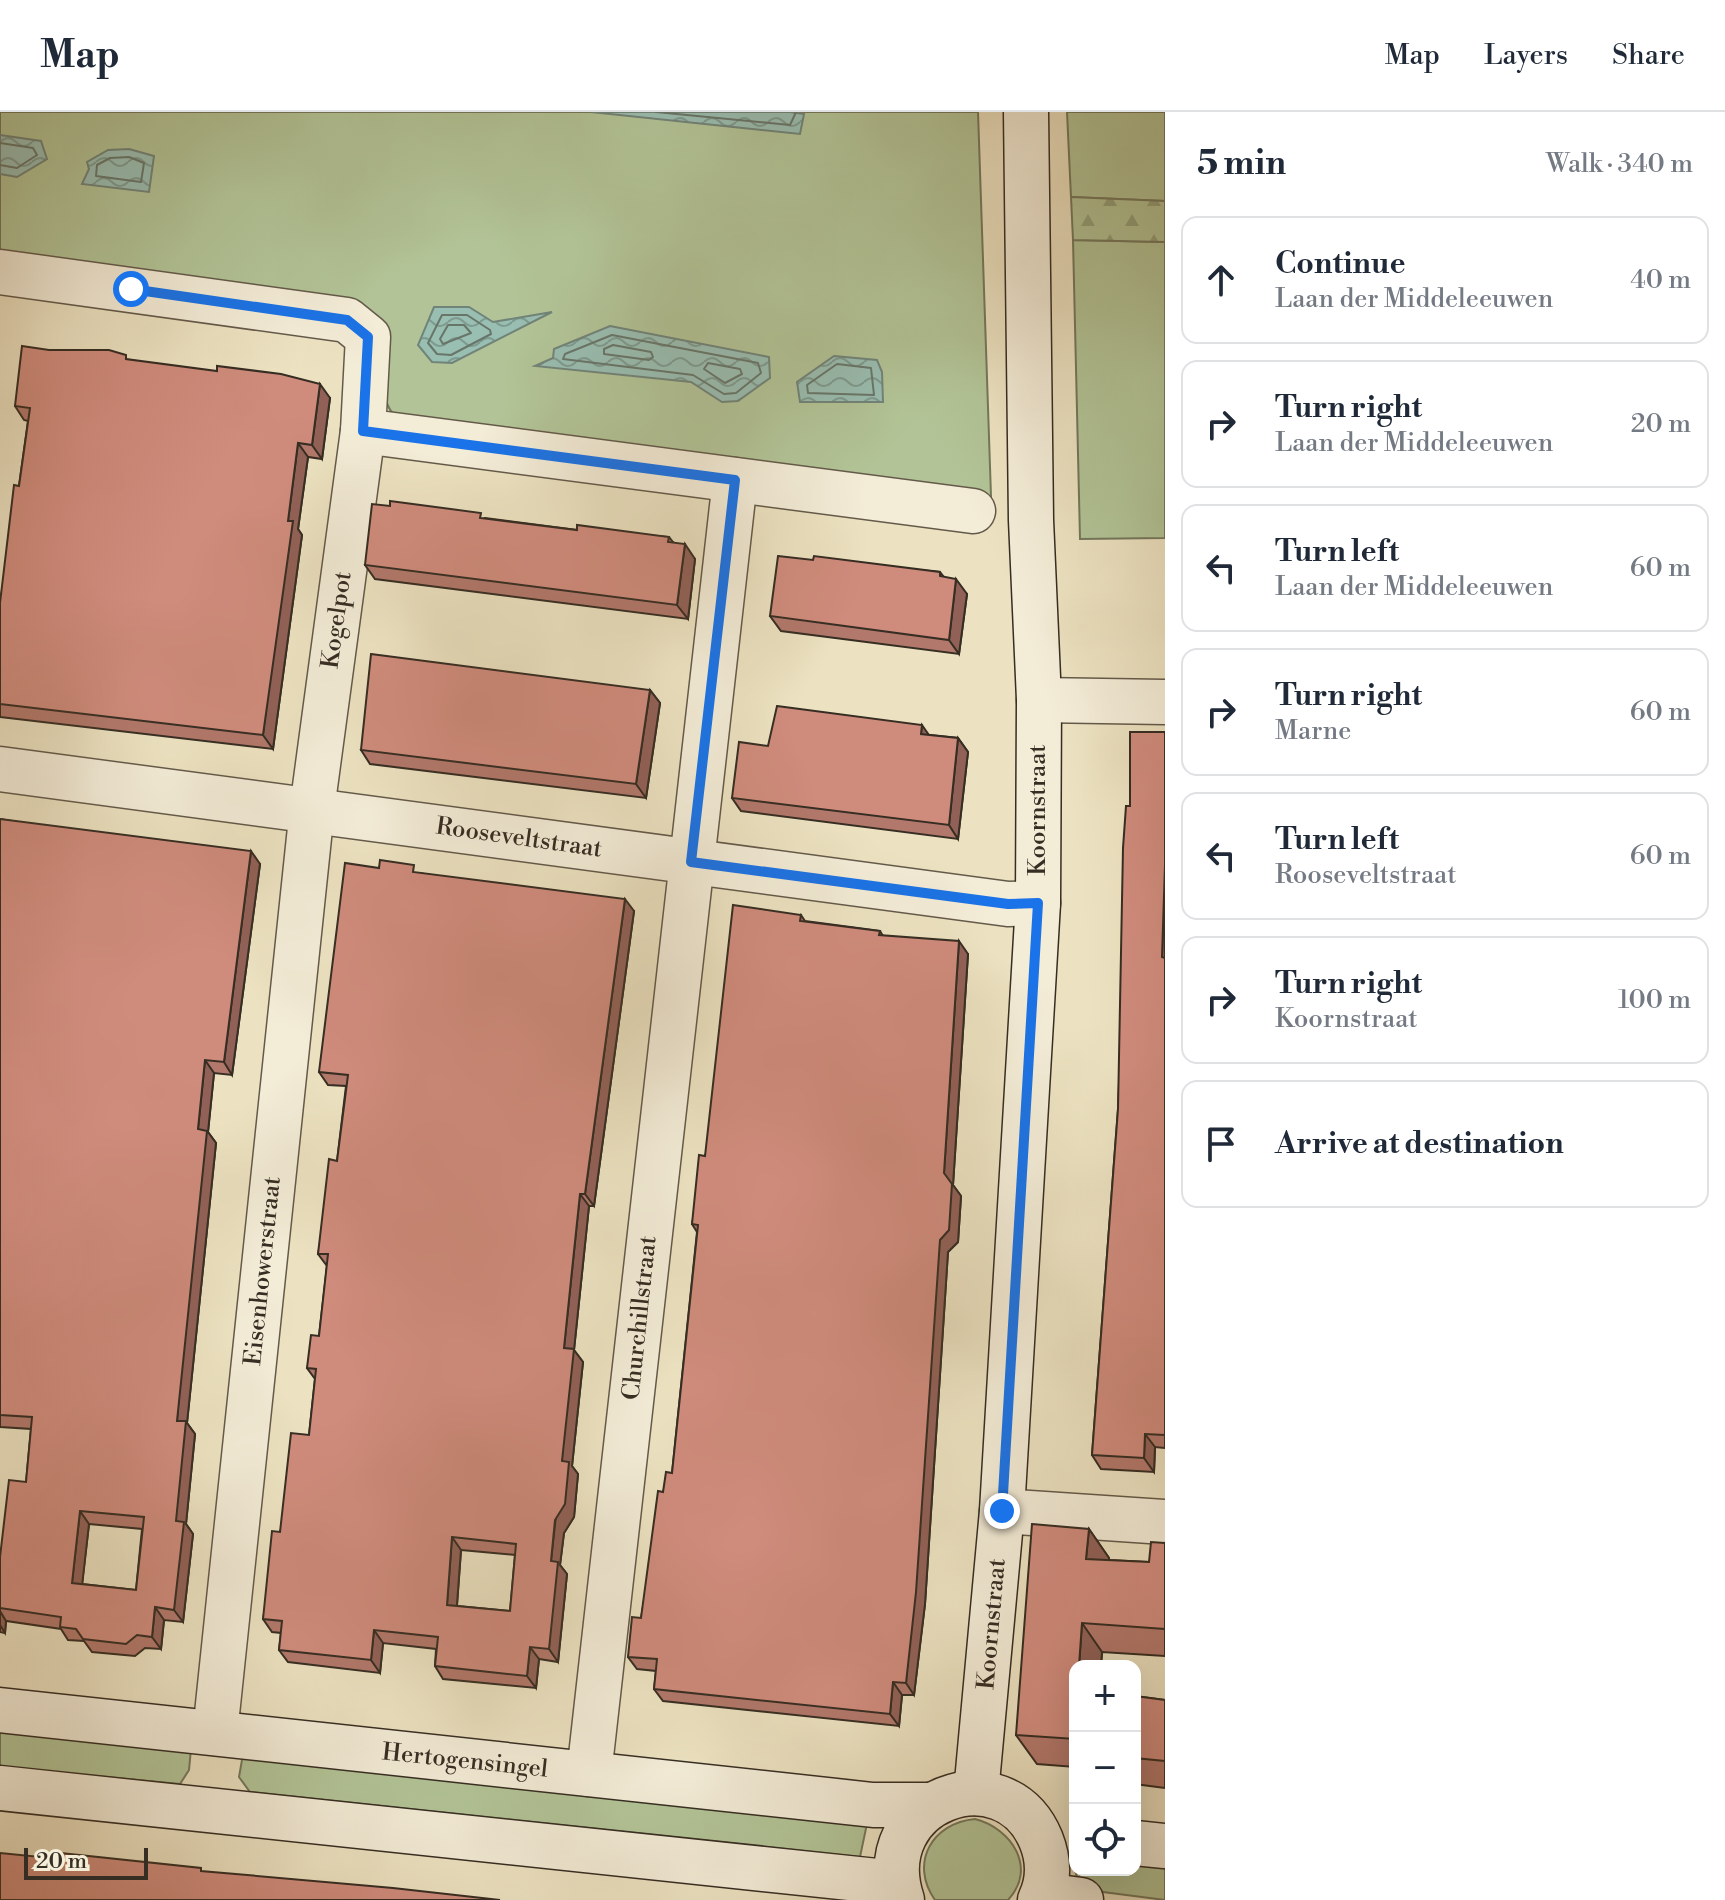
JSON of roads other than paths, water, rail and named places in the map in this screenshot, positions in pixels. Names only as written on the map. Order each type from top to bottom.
[{"type":"street","name":"Koornstraat","points":[[976,1793],[1002,1511],[1038,903],[1039,700],[1031,520],[1026,112]]},
{"type":"street","name":"Kogelpot","points":[[0,272],[347,320],[368,337],[363,431],[312,809]]},
{"type":"street","points":[[363,431],[973,511]]},
{"type":"street","name":"Churchillstraat","points":[[589,1774],[735,480]]},
{"type":"street","points":[[1039,700],[1165,702]]},
{"type":"street","name":"Rooseveltstraat","points":[[0,769],[1008,904],[1038,903]]},
{"type":"street","name":"Eisenhowerstraat","points":[[215,1733],[312,809]]},
{"type":"street","points":[[1002,1511],[1165,1522]]},
{"type":"street","name":"Hertogensingel","points":[[0,1710],[873,1805],[930,1805],[952,1796],[976,1793]]},
{"type":"street","points":[[0,1788],[899,1891],[896,1861],[902,1838],[913,1820],[930,1805]]},
{"type":"street","points":[[976,1793],[1001,1799],[1057,1835],[1047,1863],[1055,1898]]},
{"type":"street","points":[[1141,1844],[1165,1846]]},
{"type":"water","points":[[591,112],[790,112],[804,114],[800,134]]},
{"type":"water","points":[[0,135],[41,141],[47,159],[17,177],[0,174]]},
{"type":"water","points":[[129,149],[154,156],[149,192],[82,184],[89,169],[87,162],[108,150]]},
{"type":"water","points":[[434,307],[469,307],[493,322],[552,312],[452,363],[432,362],[418,345]]},
{"type":"water","points":[[610,326],[769,357],[770,378],[738,401],[722,402],[691,382],[535,366],[553,358],[554,349]]},
{"type":"water","points":[[834,356],[877,360],[882,372],[883,402],[800,402],[797,382]]}]
